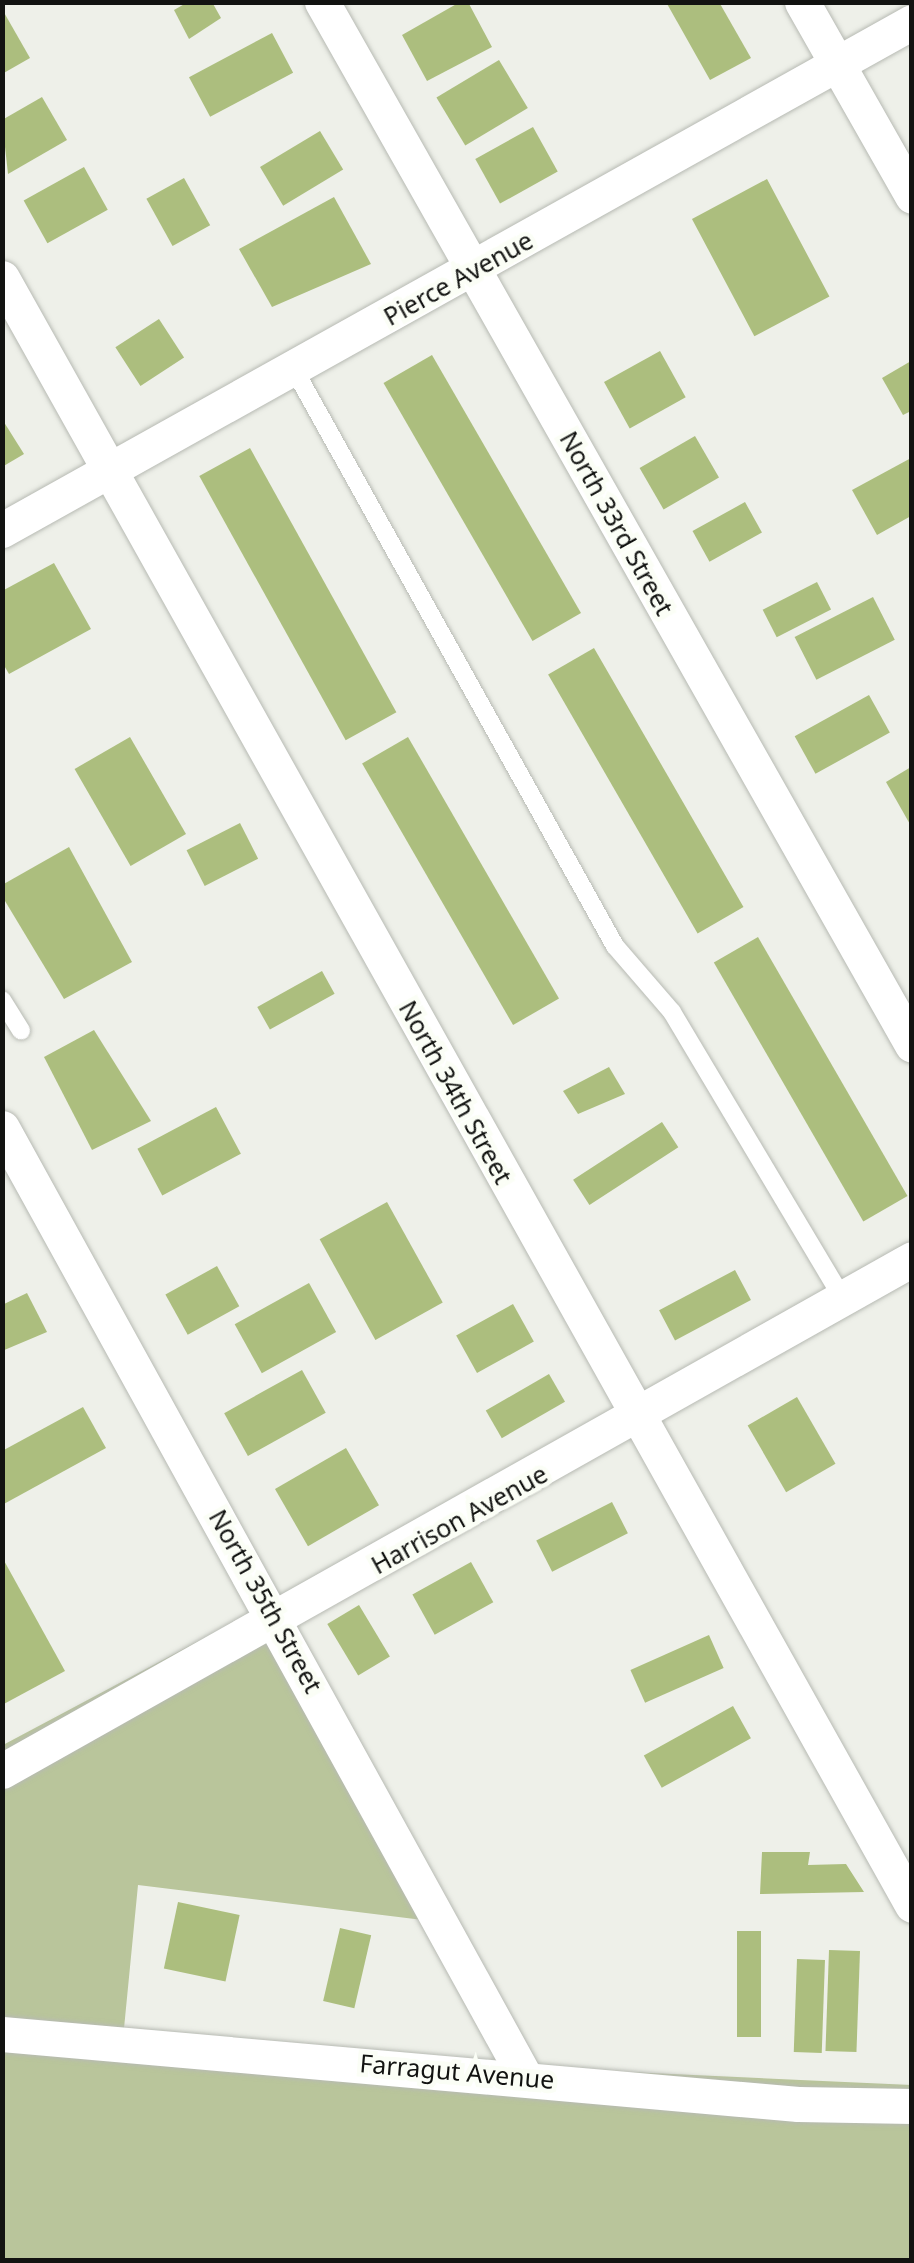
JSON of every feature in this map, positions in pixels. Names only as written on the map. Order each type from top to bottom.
[{"type":"street","name":"North 33rd Street","points":[[322,2],[912,1045]]},
{"type":"street","points":[[802,2],[912,196]]},
{"type":"street","name":"Pierce Avenue","points":[[2,530],[295,370],[912,22]]},
{"type":"street","name":"North 34th Street","points":[[2,278],[912,1904]]},
{"type":"street","name":"North 35th Street","points":[[2,1128],[525,2077]]},
{"type":"street","name":"Harrison Avenue","points":[[2,1771],[641,1416],[912,1259]]},
{"type":"street","name":"Farragut Avenue","points":[[2,2034],[798,2104],[912,2106]]},
{"type":"lane","points":[[295,370],[614,946],[672,1012],[843,1299]]},
{"type":"lane","points":[[2,1000],[20,1030]]},
{"type":"green space","points":[[255,1611],[431,1921],[138,1885],[122,2049],[911,2085],[911,2260],[3,2260],[3,1745]]},
{"type":"building","points":[[188,2],[212,2],[221,18],[189,39],[174,10]]},
{"type":"building","points":[[460,2],[468,2],[492,47],[427,81],[402,35]]},
{"type":"building","points":[[666,2],[719,2],[751,58],[710,80]]},
{"type":"building","points":[[2,9],[30,58],[2,74]]},
{"type":"building","points":[[272,33],[293,73],[210,117],[189,77]]},
{"type":"building","points":[[499,60],[528,108],[465,146],[436,98]]},
{"type":"building","points":[[42,97],[67,140],[8,174],[2,120]]},
{"type":"building","points":[[533,127],[558,172],[500,204],[475,159]]},
{"type":"building","points":[[320,131],[343,170],[283,206],[260,167]]},
{"type":"building","points":[[84,167],[108,210],[47,243],[24,200]]},
{"type":"building","points":[[184,178],[210,225],[173,246],[146,199]]},
{"type":"building","points":[[767,179],[829,296],[754,336],[692,219]]},
{"type":"building","points":[[334,197],[371,264],[272,307],[239,249]]},
{"type":"building","points":[[159,319],[184,358],[140,386],[115,347]]},
{"type":"building","points":[[660,351],[686,397],[630,428],[604,382]]},
{"type":"building","points":[[432,355],[581,613],[533,641],[384,383]]},
{"type":"building","points":[[911,361],[911,411],[903,415],[882,378]]},
{"type":"building","points":[[2,419],[24,454],[2,467]]},
{"type":"building","points":[[695,436],[719,478],[664,510],[640,468]]},
{"type":"building","points":[[250,448],[396,712],[346,740],[199,476]]},
{"type":"building","points":[[911,458],[911,516],[877,535],[852,490]]},
{"type":"building","points":[[745,502],[762,533],[709,562],[693,531]]},
{"type":"building","points":[[54,563],[91,629],[9,674],[2,662],[2,591]]},
{"type":"building","points":[[817,582],[831,610],[777,637],[763,610]]},
{"type":"building","points":[[873,597],[895,640],[816,680],[795,637]]},
{"type":"building","points":[[594,648],[744,907],[698,933],[548,674]]},
{"type":"building","points":[[869,695],[890,733],[816,774],[795,736]]},
{"type":"building","points":[[130,737],[186,834],[131,866],[75,769]]},
{"type":"building","points":[[408,737],[559,999],[513,1025],[362,764]]},
{"type":"building","points":[[911,767],[911,826],[886,782]]},
{"type":"building","points":[[240,823],[258,859],[205,886],[187,850]]},
{"type":"building","points":[[69,847],[132,962],[64,999],[2,896],[2,885]]},
{"type":"building","points":[[758,937],[908,1196],[863,1221],[714,962]]},
{"type":"building","points":[[322,971],[335,994],[270,1030],[257,1007]]},
{"type":"building","points":[[94,1030],[151,1121],[92,1150],[44,1057]]},
{"type":"building","points":[[609,1067],[625,1094],[578,1114],[563,1091]]},
{"type":"building","points":[[216,1107],[241,1154],[162,1196],[137,1149]]},
{"type":"building","points":[[662,1122],[678,1147],[589,1205],[573,1180]]},
{"type":"building","points":[[387,1202],[443,1303],[375,1340],[320,1239]]},
{"type":"building","points":[[217,1266],[239,1306],[188,1335],[165,1295]]},
{"type":"building","points":[[735,1270],[751,1300],[675,1340],[659,1310]]},
{"type":"building","points":[[309,1283],[336,1332],[262,1373],[235,1324]]},
{"type":"building","points":[[27,1293],[47,1332],[2,1351],[2,1305]]},
{"type":"building","points":[[513,1304],[534,1342],[477,1373],[456,1336]]},
{"type":"building","points":[[302,1370],[326,1413],[248,1456],[224,1413]]},
{"type":"building","points":[[549,1374],[565,1402],[502,1438],[486,1410]]},
{"type":"building","points":[[797,1397],[835,1464],[786,1492],[748,1426]]},
{"type":"building","points":[[83,1407],[106,1448],[2,1505],[2,1451]]},
{"type":"building","points":[[346,1448],[379,1505],[308,1546],[275,1489]]},
{"type":"building","points":[[612,1502],[628,1533],[552,1572],[536,1541]]},
{"type":"building","points":[[2,1557],[65,1671],[2,1705]]},
{"type":"building","points":[[471,1562],[493,1602],[435,1635],[412,1594]]},
{"type":"building","points":[[359,1605],[390,1656],[358,1675],[327,1624]]},
{"type":"building","points":[[709,1635],[724,1668],[645,1703],[630,1670]]},
{"type":"building","points":[[733,1706],[751,1738],[662,1788],[644,1755]]},
{"type":"building","points":[[762,1852],[810,1852],[808,1865],[846,1864],[864,1892],[760,1894]]},
{"type":"building","points":[[178,1902],[240,1915],[225,1982],[164,1969]]},
{"type":"building","points":[[340,1928],[371,1935],[354,2008],[323,2001]]},
{"type":"building","points":[[737,1931],[761,1931],[761,2037],[737,2037]]},
{"type":"building","points":[[829,1950],[860,1951],[856,2052],[825,2051]]},
{"type":"building","points":[[797,1959],[825,1960],[822,2053],[794,2052]]}]
